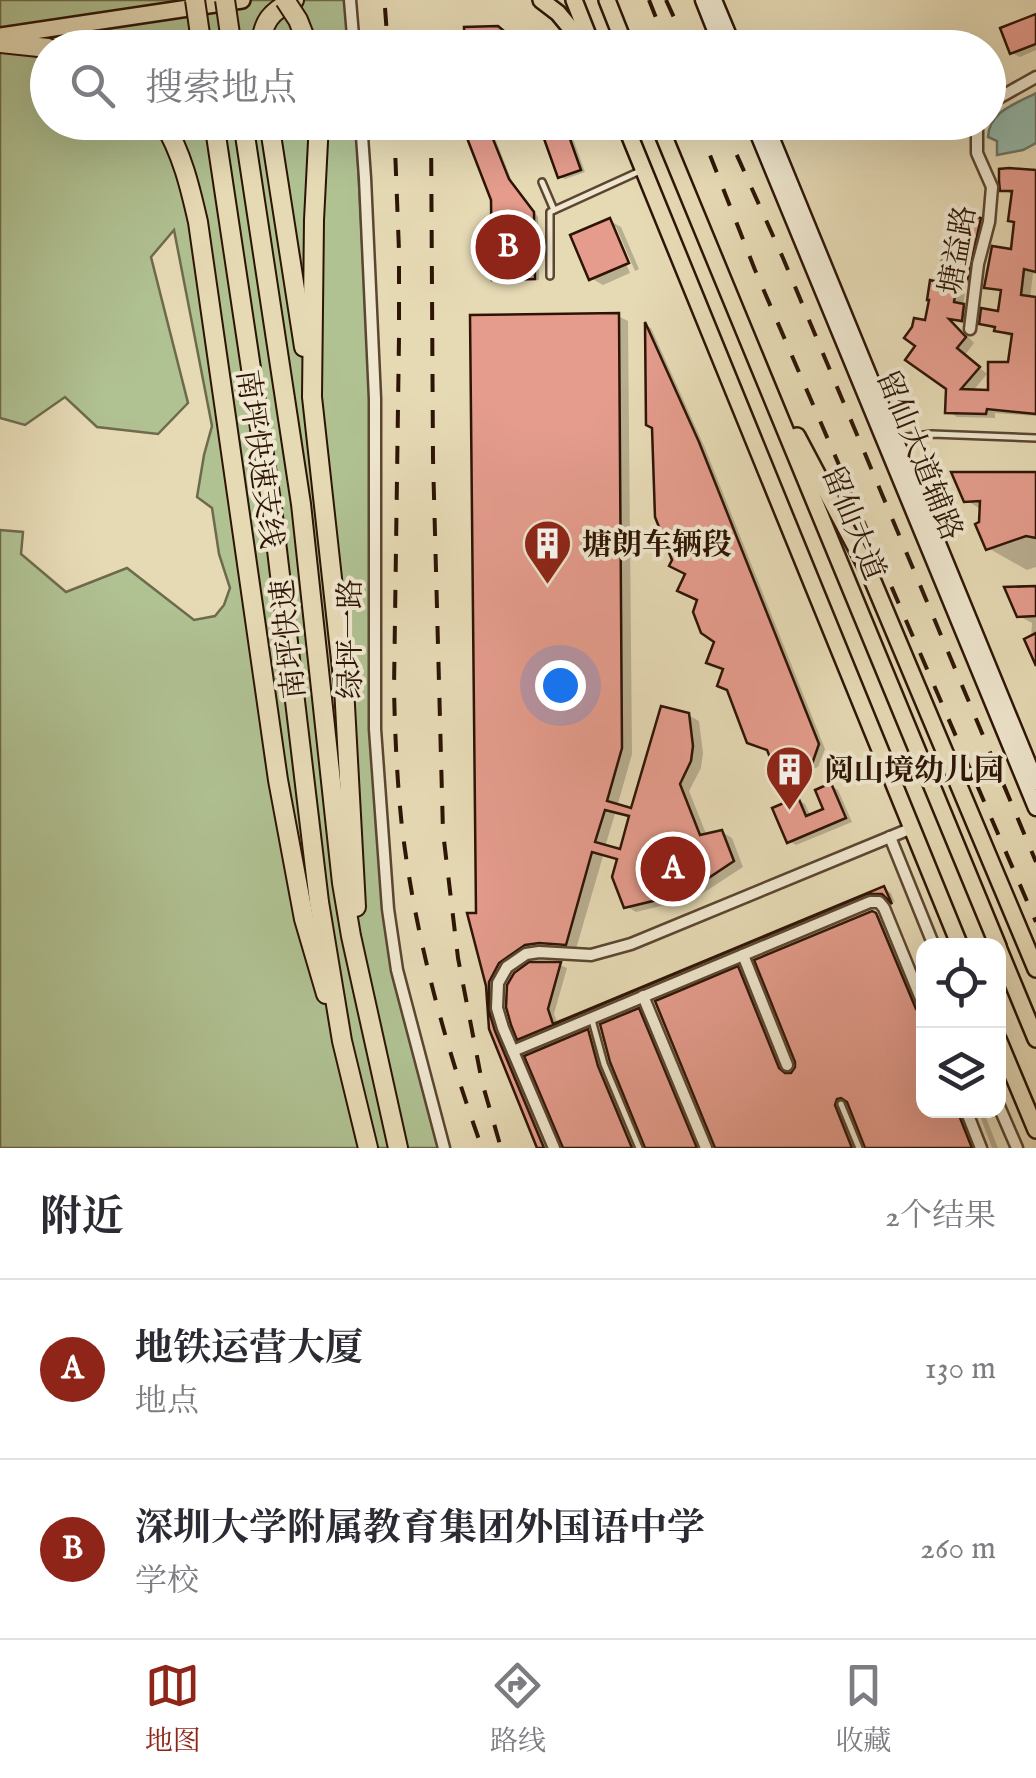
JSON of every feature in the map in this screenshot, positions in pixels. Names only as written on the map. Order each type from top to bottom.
[{"type":"highway","points":[[195,0],[199,30]]},
{"type":"highway","points":[[225,0],[229,30]]},
{"type":"highway","points":[[285,0],[302,30]]},
{"type":"highway","points":[[263,30],[277,8],[294,0]]},
{"type":"highway","points":[[0,39],[30,45]]},
{"type":"highway","name":"南坪快速支线","points":[[173,140],[187,174],[198,222],[291,857],[316,965],[342,1041]]},
{"type":"highway","name":"南坪快速","points":[[217,140],[269,488],[320,902],[342,1041],[368,1148]]},
{"type":"highway","name":"南坪快速","points":[[247,140],[301,504],[340,865],[351,936],[398,1148]]},
{"type":"highway","points":[[272,140],[312,396]]},
{"type":"highway","name":"南坪快速支线","points":[[318,140],[312,396],[344,687],[364,997]]},
{"type":"main road","points":[[56,30],[242,0]]},
{"type":"main road","points":[[541,0],[573,30]]},
{"type":"main road","points":[[574,0],[584,30]]},
{"type":"main road","points":[[607,0],[619,30]]},
{"type":"main road","points":[[620,0],[622,30]]},
{"type":"main road","points":[[703,0],[715,30]]},
{"type":"main road","points":[[714,0],[726,30]]},
{"type":"main road","points":[[0,39],[30,34]]},
{"type":"main road","name":"留仙大道","points":[[631,140],[957,938]]},
{"type":"main road","name":"留仙大道","points":[[666,140],[995,938]]},
{"type":"main road","name":"留仙大道辅路","points":[[761,140],[1036,782]]},
{"type":"main road","name":"留仙大道辅路","points":[[771,140],[1036,808]]},
{"type":"main road","points":[[756,357],[852,537],[1036,969]]},
{"type":"main road","name":"留仙大道","points":[[1006,966],[1036,1039]]},
{"type":"main road","points":[[1006,1058],[1036,1130]]},
{"type":"street","points":[[350,0],[352,30]]},
{"type":"street","points":[[1006,94],[1036,77]]},
{"type":"street","name":"绿坪一路","points":[[361,140],[375,399],[375,729],[388,910],[397,970],[444,1148]]},
{"type":"street","name":"塘益路","points":[[970,330],[992,187],[977,153],[977,140]]},
{"type":"street","points":[[554,1148],[498,1008],[496,994],[502,975],[516,960],[539,952],[577,956],[604,953],[912,828]]},
{"type":"street","points":[[890,837],[931,938]]},
{"type":"street","points":[[513,1052],[870,902],[879,902],[884,908],[916,986]]},
{"type":"street","points":[[743,955],[787,1065]]},
{"type":"street","points":[[643,996],[706,1148]]},
{"type":"street","points":[[969,1118],[981,1148]]},
{"type":"street","points":[[1004,1118],[1016,1148]]},
{"type":"lane","points":[[550,276],[550,212],[643,170]]},
{"type":"lane","points":[[542,182],[554,210]]},
{"type":"lane","points":[[890,440],[932,434],[1036,438]]},
{"type":"lane","points":[[592,1018],[604,1064],[639,1148]]},
{"type":"lane","points":[[842,1104],[859,1148]]},
{"type":"shaded area","points":[[0,0],[348,0],[350,30],[30,30],[30,140],[357,140],[370,400],[372,727],[386,910],[392,971],[440,1148],[0,1148],[0,530],[23,532],[21,554],[66,592],[127,568],[194,620],[215,616],[230,588],[219,554],[212,508],[197,497],[212,426],[174,230],[151,257],[188,403],[158,434],[97,427],[65,397],[25,425],[0,418]]},
{"type":"shaded area","points":[[1036,93],[1036,143],[997,155],[995,140],[1006,140],[1006,108]]},
{"type":"building","points":[[1036,14],[1036,44],[1010,54],[1006,30],[1000,28]]},
{"type":"building","points":[[498,26],[503,30],[464,30]]},
{"type":"building","points":[[468,140],[493,140],[509,179],[534,212],[535,279],[492,280],[491,200]]},
{"type":"building","points":[[544,140],[570,140],[581,170],[558,178]]},
{"type":"building","points":[[999,169],[1036,170],[1036,272],[1024,269],[1021,295],[1036,297],[1036,414],[987,409],[986,414],[945,413],[946,389],[905,360],[915,346],[904,338],[914,318],[925,320],[930,280],[939,282],[942,260],[951,261],[952,252],[956,253],[969,214],[981,218],[967,282],[957,281],[954,302],[964,304],[962,321],[949,319],[966,337],[957,348],[980,367],[961,389],[988,390],[988,362],[1008,362],[1012,334],[979,324],[981,308],[998,311],[1001,290],[984,288],[992,246],[1011,249],[1014,222],[1008,221],[1012,191],[1000,191],[999,181]]},
{"type":"building","points":[[610,218],[629,263],[589,280],[570,235]]},
{"type":"building","points":[[619,313],[622,748],[607,801],[631,808],[661,706],[689,713],[693,746],[680,784],[700,835],[722,830],[734,861],[686,893],[624,908],[612,877],[617,859],[592,852],[566,945],[525,945],[499,963],[489,982],[489,1011],[544,1148],[537,1148],[489,1029],[486,986],[467,913],[476,913],[470,315]],"holes":[[[605,810],[629,816],[620,849],[595,842]]]},
{"type":"building","points":[[645,322],[699,442],[819,744],[812,764],[792,772],[773,765],[767,750],[747,743],[727,690],[717,686],[723,669],[706,663],[714,642],[701,633],[693,612],[697,600],[677,591],[685,574],[669,566],[672,560],[655,517],[652,428],[646,425]]},
{"type":"building","points":[[951,472],[1036,472],[1036,538],[1026,536],[986,550],[975,524],[979,522],[980,501],[964,502]]},
{"type":"building","points":[[1036,586],[1036,616],[1017,617],[1004,587]]},
{"type":"building","points":[[1036,633],[1036,666],[1024,639]]},
{"type":"building","name":"阅山境幼儿园","points":[[831,783],[846,818],[787,843],[772,808],[798,797],[806,816],[823,809],[815,790]]},
{"type":"building","points":[[884,886],[892,904],[882,894],[867,894],[517,1040],[511,1025],[506,1007],[507,985],[514,973],[529,962],[561,962],[548,1009],[553,1024]]},
{"type":"building","points":[[872,911],[876,913],[916,1009],[916,1118],[960,1118],[972,1148],[865,1148],[847,1102],[841,1098],[835,1105],[852,1148],[715,1148],[655,1001],[738,966],[779,1068],[791,1073],[795,1062],[754,960]]},
{"type":"building","points":[[639,1008],[697,1148],[645,1148],[610,1062],[600,1024]]},
{"type":"building","points":[[588,1029],[598,1066],[632,1148],[563,1148],[524,1056]]},
{"type":"railway","points":[[649,0],[661,30]]},
{"type":"railway","points":[[666,0],[680,30]]},
{"type":"railway","points":[[385,8],[387,30]]},
{"type":"railway","points":[[395,140],[399,337],[394,689],[402,827],[423,949],[482,1148]]},
{"type":"railway","points":[[431,140],[433,459],[443,832],[458,958],[482,1082],[501,1148]]},
{"type":"railway","points":[[704,140],[755,270],[1036,922]]},
{"type":"railway","points":[[730,140],[1036,862]]},
{"type":"place","name":"深圳大学附属教育集团外国语中学","points":[[508,247]]},
{"type":"place","name":"塘朗车辆段","points":[[547,586]]},
{"type":"place","name":"阅山境幼儿园","points":[[789,812]]},
{"type":"place","name":"地铁运营大厦","points":[[673,869]]}]
